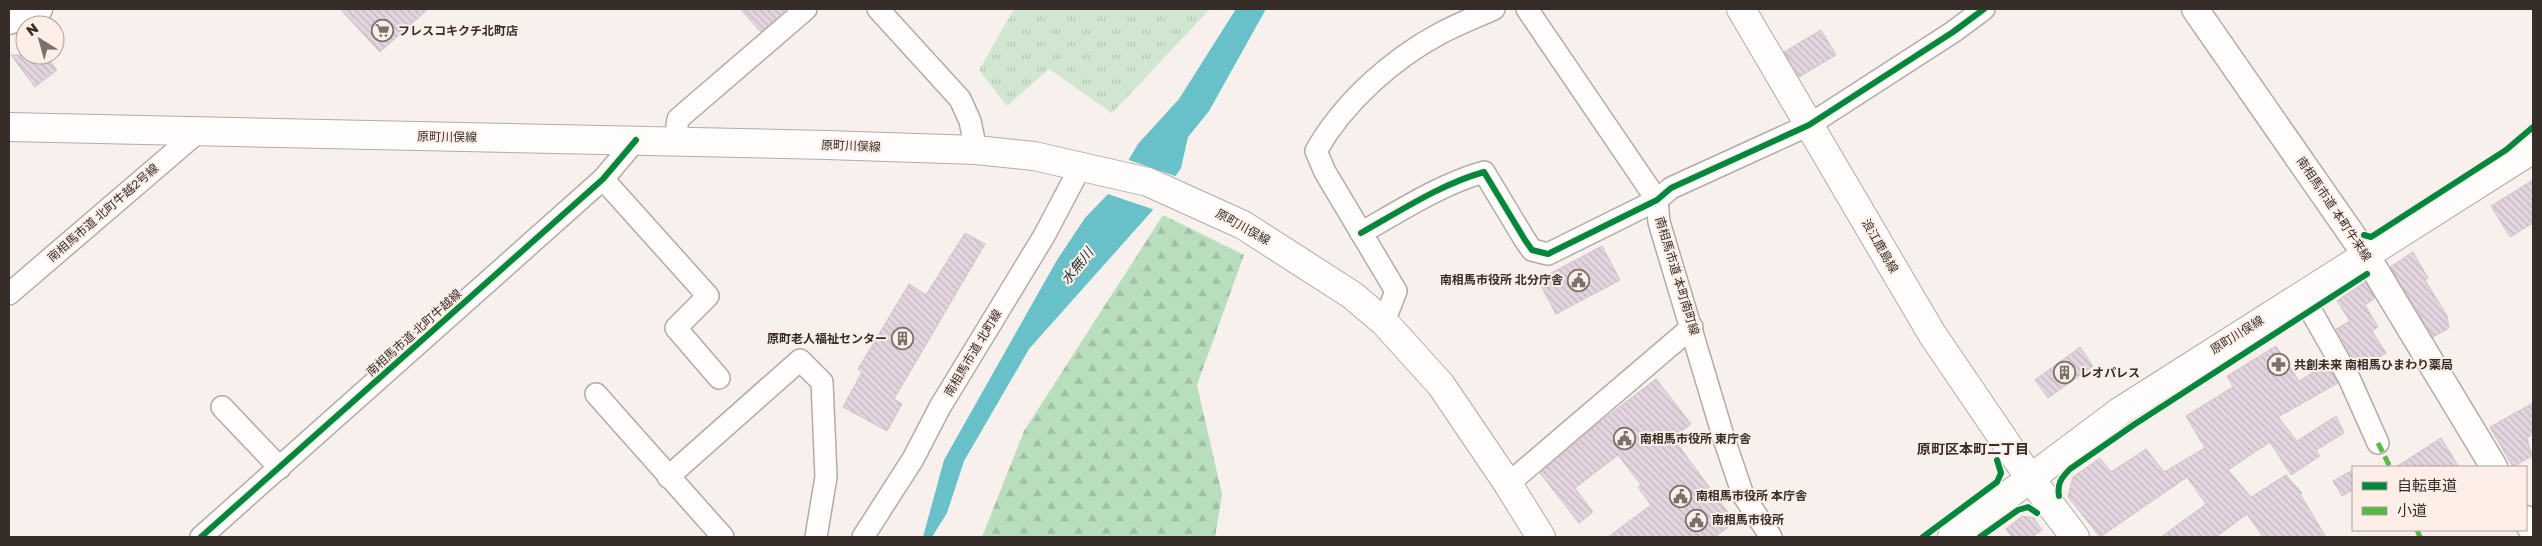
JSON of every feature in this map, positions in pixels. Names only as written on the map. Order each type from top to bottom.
[{"type":"main road","name":"浪江鹿島線","points":[[1740,9],[1932,334],[2030,478],[2075,537]]},
{"type":"main road","name":"原町川俣線","points":[[9,128],[636,140],[976,150],[1034,156],[1148,182],[1243,224],[1303,261],[1352,295],[1384,322],[1441,385],[1508,484],[1541,537]]},
{"type":"main road","name":"原町川俣線","points":[[1952,537],[2119,412],[2533,149]]},
{"type":"street","points":[[9,21],[39,9]]},
{"type":"street","points":[[675,142],[678,119],[806,9]]},
{"type":"street","points":[[878,9],[960,99],[970,121],[976,150]]},
{"type":"street","points":[[1384,322],[1396,291],[1325,172],[1316,151],[1328,129],[1389,68],[1440,34],[1494,9]]},
{"type":"street","name":"南相馬市道 本町南町線","points":[[1527,9],[1595,112],[1657,200],[1659,222],[1724,439],[1743,495],[1771,537]]},
{"type":"street","points":[[1361,233],[1464,178],[1484,172],[1532,250],[1548,254],[1657,200],[1672,188],[1809,125],[1953,32],[1984,9]]},
{"type":"street","name":"南相馬市道 本町牛来線","points":[[2195,9],[2366,255],[2493,466]]},
{"type":"street","name":"南相馬市道 北町牛越2号線","points":[[9,294],[198,132]]},
{"type":"street","name":"南相馬市道 北町牛越線","points":[[201,537],[603,178],[636,140]]},
{"type":"street","name":"南相馬市道 北町線","points":[[863,537],[913,458],[940,407],[1053,220],[1087,168]]},
{"type":"street","points":[[603,178],[708,296],[676,328],[719,378]]},
{"type":"street","points":[[2302,295],[2349,378],[2378,443]]},
{"type":"street","points":[[1508,484],[1692,327]]},
{"type":"street","points":[[668,477],[800,360],[822,382],[826,478],[816,537]]},
{"type":"street","points":[[596,394],[722,537]]},
{"type":"street","points":[[222,407],[280,468]]},
{"type":"street","points":[[2527,521],[2533,532]]},
{"type":"green space","points":[[1014,9],[1210,9],[1112,113],[1049,69],[1007,106],[979,70]]},
{"type":"green space","points":[[1163,215],[1244,255],[1197,385],[1222,494],[1215,537],[982,537],[1024,431]]},
{"type":"water","name":"水無川","points":[[1236,9],[1266,9],[1209,111],[1188,137],[1181,168],[1152,211],[1029,349],[964,461],[947,513],[932,537],[923,537],[944,460],[1057,260],[1085,218],[1109,193],[1138,144],[1179,99]]},
{"type":"pier","points":[[1126,159],[1178,177],[1155,210],[1105,193]]},
{"type":"building","name":"フレスコキクチ北町店","points":[[340,9],[428,9],[380,52]]},
{"type":"building","points":[[740,9],[786,9],[761,32]]},
{"type":"building","points":[[1821,30],[1836,55],[1799,77],[1784,52]]},
{"type":"building","points":[[18,65],[53,65],[57,70],[35,87]]},
{"type":"building","points":[[2533,180],[2533,223],[2510,237],[2491,206]]},
{"type":"building","points":[[965,233],[985,244],[894,399],[902,404],[887,431],[843,407],[862,372],[858,369],[909,284],[926,295]]},
{"type":"building","name":"南相馬市役所 北分庁舎","points":[[1602,246],[1620,280],[1556,314],[1538,280]]},
{"type":"building","points":[[2413,252],[2428,278],[2425,280],[2447,316],[2449,328],[2433,337],[2390,267]]},
{"type":"building","points":[[2365,282],[2375,298],[2365,305],[2378,327],[2372,331],[2386,353],[2359,370],[2336,329],[2350,321],[2337,301]]},
{"type":"building","points":[[2276,346],[2299,381],[2326,364],[2338,383],[2278,417],[2297,441],[2336,416],[2344,433],[2316,450],[2320,456],[2291,475],[2270,442],[2228,470],[2251,497],[2286,475],[2302,493],[2300,494],[2326,537],[2263,537],[2247,514],[2216,537],[2161,537],[2206,504],[2187,477],[2100,537],[2068,497],[2073,477],[2100,458],[2111,472],[2146,449],[2164,472],[2205,448],[2186,416],[2233,387],[2227,376]]},
{"type":"building","name":"レオパレス","points":[[2080,347],[2093,366],[2048,398],[2035,380]]},
{"type":"building","points":[[1656,379],[1691,424],[1673,438],[1735,522],[1715,537],[1608,537],[1651,505],[1638,487],[1641,485],[1618,455],[1575,488],[1593,512],[1579,523],[1540,473],[1596,425]]},
{"type":"building","points":[[2533,403],[2533,434],[2527,438],[2532,456],[2512,466],[2490,427]]},
{"type":"building","points":[[2441,438],[2458,466],[2398,466]]},
{"type":"building","points":[[2352,471],[2352,491],[2342,496],[2333,481]]},
{"type":"building","points":[[2022,516],[2034,518],[2042,530],[2032,537],[2012,537],[2006,529]]},
{"type":"marked path","points":[[2378,443],[2390,466]]},
{"type":"marked path","points":[[2417,531],[2420,537]]},
{"type":"cycle path","points":[[1361,233],[1436,191],[1484,172],[1532,250],[1548,254],[1657,200],[1671,188],[1809,125],[1953,32],[1984,9]]},
{"type":"cycle path","points":[[2364,235],[2371,237],[2506,150],[2533,127]]},
{"type":"cycle path","points":[[201,537],[603,179],[636,140]]},
{"type":"cycle path","points":[[2059,496],[2060,481],[2070,469],[2135,424],[2367,274]]},
{"type":"cycle path","points":[[1923,537],[1997,482],[2001,473],[1997,460]]},
{"type":"cycle path","points":[[1980,537],[2018,510],[2028,507],[2037,513]]},
{"type":"place","name":"フレスコキクチ北町店","points":[[382,31]]},
{"type":"place","name":"南相馬市役所 北分庁舎","points":[[1579,280]]},
{"type":"place","name":"原町老人福祉センター","points":[[903,339]]},
{"type":"place","name":"共創未来 南相馬ひまわり薬局","points":[[2278,365]]},
{"type":"place","name":"レオパレス","points":[[2064,373]]},
{"type":"place","name":"南相馬市役所 東庁舎","points":[[1624,439]]},
{"type":"place","name":"南相馬市役所 本庁舎","points":[[1680,496]]},
{"type":"place","name":"南相馬市役所","points":[[1696,520]]},
{"type":"district","name":"原町区本町二丁目","points":[[1973,449]]}]
